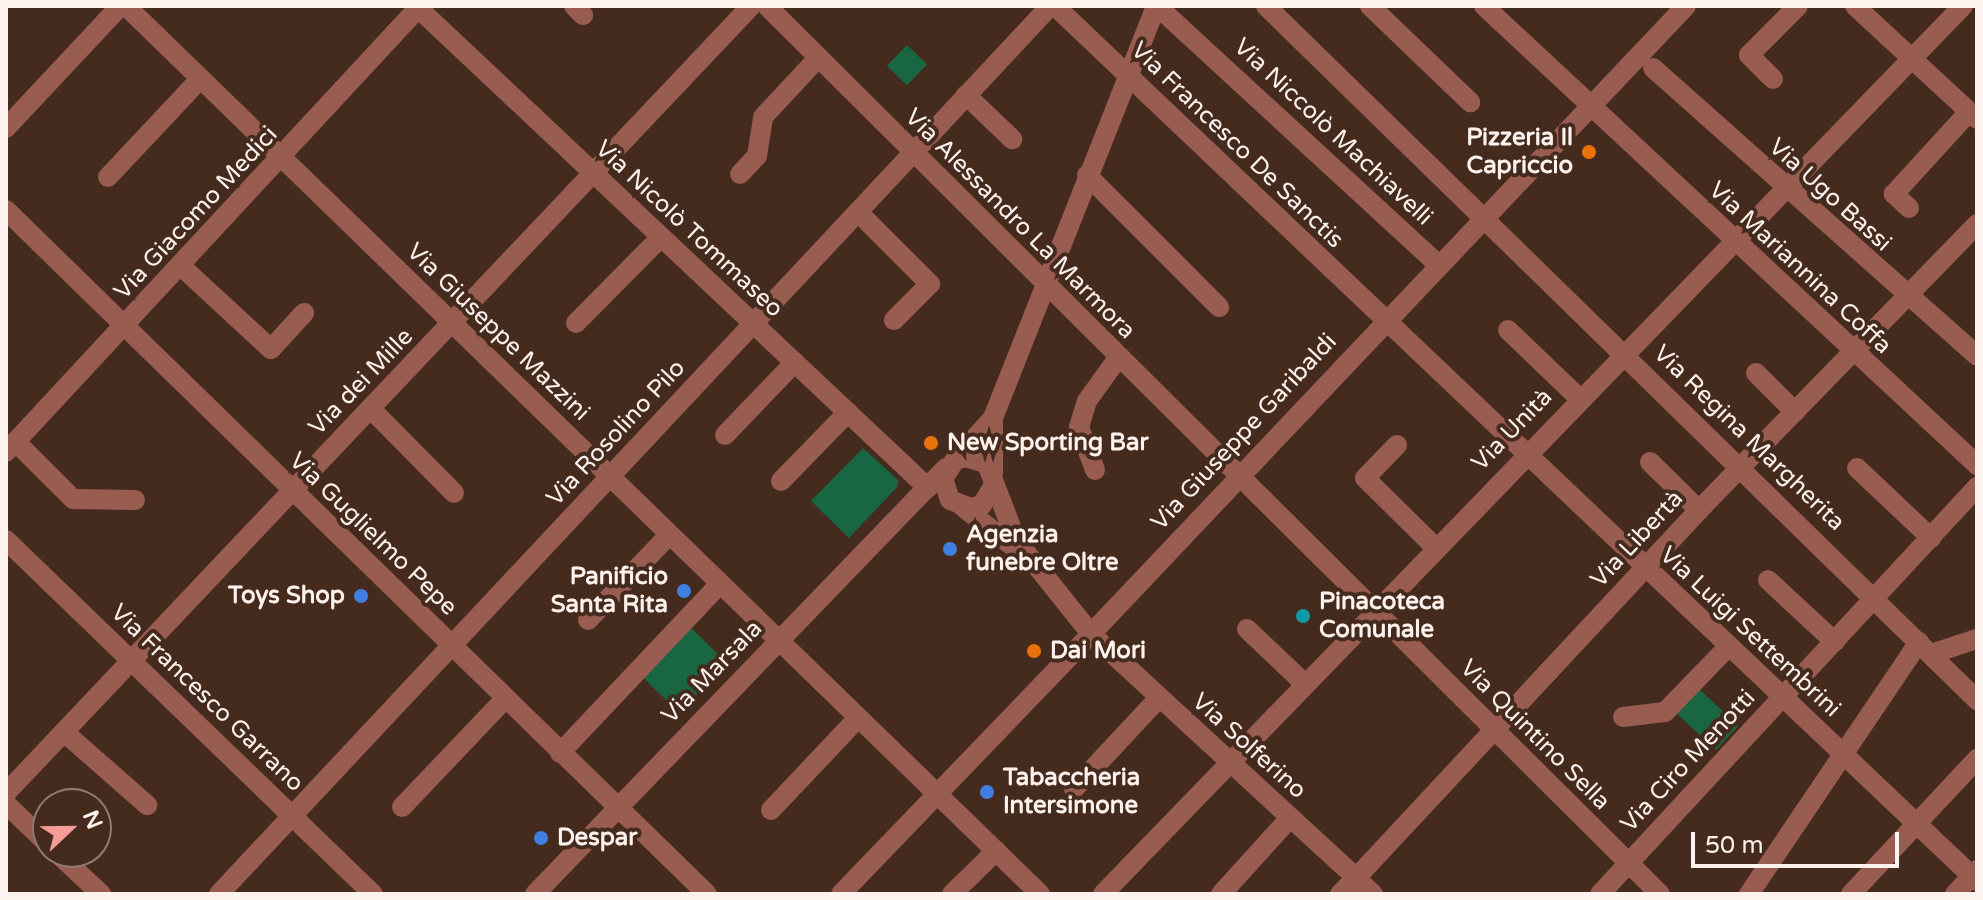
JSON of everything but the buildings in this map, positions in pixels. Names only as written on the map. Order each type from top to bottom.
[{"type":"street","name":"Via Giuseppe Mazzini","points":[[123,6],[1040,894]]},
{"type":"street","points":[[6,128],[123,6]]},
{"type":"street","name":"Via dei Mille","points":[[6,793],[751,6]]},
{"type":"street","name":"Via Alessandro La Marmora","points":[[767,6],[1239,477]]},
{"type":"street","name":"Via Francesco De Sanctis","points":[[1053,6],[1383,322]]},
{"type":"street","name":"Via Rosolino Pilo","points":[[219,894],[966,95],[1053,6]]},
{"type":"street","points":[[963,507],[982,505],[994,480],[993,418],[1126,73],[1156,6]]},
{"type":"street","name":"Via Niccolò Machiavelli","points":[[1156,6],[1438,264]]},
{"type":"street","name":"Via Regina Margherita","points":[[1266,6],[1623,351],[1977,700]]},
{"type":"street","points":[[1370,6],[1470,102]]},
{"type":"street","name":"Via Mariannina Coffa","points":[[1484,6],[1732,242],[1977,465]]},
{"type":"street","name":"Via Giuseppe Garibaldi","points":[[841,894],[1091,634],[1482,216],[1686,6]]},
{"type":"street","points":[[1773,79],[1749,55],[1798,6]]},
{"type":"street","points":[[1855,6],[1973,116],[1894,194],[1909,208]]},
{"type":"street","name":"Via Unità","points":[[1103,894],[1623,351],[1963,6]]},
{"type":"street","points":[[1970,6],[1977,13]]},
{"type":"street","name":"Via Nicolò Tommaseo","points":[[418,7],[591,175],[928,488]]},
{"type":"street","name":"Via Giacomo Medici","points":[[11,447],[282,160],[418,7]]},
{"type":"street","points":[[740,174],[757,156],[763,117],[818,58]]},
{"type":"street","name":"Via Ugo Bassi","points":[[1653,68],[1783,189],[1977,356]]},
{"type":"street","points":[[108,177],[200,79]]},
{"type":"street","points":[[966,95],[1012,139]]},
{"type":"street","points":[[1087,175],[1219,307]]},
{"type":"street","name":"Via Guglielmo Pepe","points":[[6,210],[707,894]]},
{"type":"street","points":[[858,212],[930,284],[894,320]]},
{"type":"street","name":"Via Libertà","points":[[1340,894],[1699,510],[1977,224]]},
{"type":"street","points":[[576,323],[660,238]]},
{"type":"street","points":[[182,267],[271,349],[304,313]]},
{"type":"street","name":"Via Luigi Settembrini","points":[[1383,322],[1975,876]]},
{"type":"street","points":[[1508,330],[1579,398]]},
{"type":"street","points":[[1095,470],[1079,427],[1087,401],[1118,358]]},
{"type":"street","points":[[725,435],[795,362]]},
{"type":"street","points":[[1756,373],[1795,412]]},
{"type":"street","points":[[371,409],[454,493]]},
{"type":"street","points":[[781,481],[848,412]]},
{"type":"street","name":"Via Marsala","points":[[535,894],[993,418]]},
{"type":"street","points":[[1397,445],[1365,478],[1435,547]]},
{"type":"street","points":[[11,447],[73,499],[135,500]]},
{"type":"street","points":[[977,458],[994,480],[1016,540],[1034,565],[944,490],[951,464],[977,458]]},
{"type":"street","points":[[1650,462],[1699,510]]},
{"type":"street","points":[[1857,468],[1931,538]]},
{"type":"street","name":"Via Quintino Sella","points":[[1239,477],[1660,894]]},
{"type":"street","name":"Via Ciro Menotti","points":[[1600,894],[1977,487]]},
{"type":"street","points":[[588,620],[669,535]]},
{"type":"street","name":"Via Francesco Garrano","points":[[6,540],[373,894]]},
{"type":"street","name":"Via Solferino","points":[[1034,565],[1091,634],[1226,763],[1373,894]]},
{"type":"street","points":[[1768,580],[1835,642]]},
{"type":"street","points":[[560,753],[720,584]]},
{"type":"street","points":[[1247,629],[1304,683]]},
{"type":"street","points":[[1749,894],[1843,755],[1925,648],[1977,639]]},
{"type":"street","points":[[1623,717],[1665,712],[1728,647]]},
{"type":"street","points":[[402,807],[505,699]]},
{"type":"street","points":[[1074,789],[1158,699]]},
{"type":"street","points":[[771,810],[858,718]]},
{"type":"street","points":[[64,732],[147,805]]},
{"type":"street","points":[[1851,894],[1977,759]]},
{"type":"street","points":[[6,804],[32,829]]},
{"type":"street","points":[[1221,894],[1289,819]]},
{"type":"street","points":[[952,894],[996,851]]},
{"type":"street","points":[[73,868],[101,894]]},
{"type":"street","points":[[1955,894],[1975,876]]},
{"type":"green space","points":[[907,45],[927,64],[907,85],[887,66]]},
{"type":"green space","points":[[863,448],[898,480],[898,486],[849,538],[811,501]]},
{"type":"green space","points":[[690,627],[727,663],[679,713],[642,677]]},
{"type":"green space","points":[[1699,689],[1738,726],[1716,750],[1676,713]]},
{"type":"place","name":"Pizzeria Il Capriccio","points":[[1589,152]]},
{"type":"place","name":"New Sporting Bar","points":[[931,443]]},
{"type":"place","name":"Agenzia funebre Oltre","points":[[950,549]]},
{"type":"place","name":"Panificio Santa Rita","points":[[684,591]]},
{"type":"place","name":"Toys Shop","points":[[361,596]]},
{"type":"place","name":"Pinacoteca Comunale","points":[[1303,616]]},
{"type":"place","name":"Dai Mori","points":[[1034,651]]},
{"type":"place","name":"Tabaccheria Intersimone","points":[[987,792]]},
{"type":"place","name":"Despar","points":[[541,838]]}]
